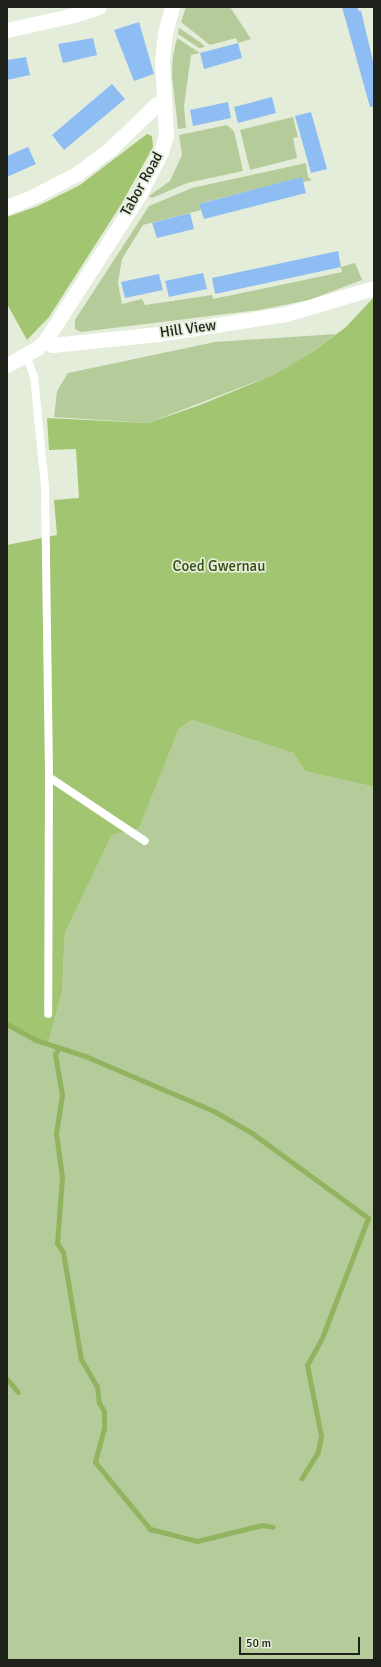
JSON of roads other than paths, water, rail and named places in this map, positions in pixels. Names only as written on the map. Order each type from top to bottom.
[{"type":"street","points":[[7,30],[74,15],[99,7]]},
{"type":"street","name":"Tabor Road","points":[[45,341],[152,171],[165,139],[162,60],[165,33],[172,7]]},
{"type":"street","points":[[7,207],[34,196],[78,173],[110,150],[157,104],[163,102]]},
{"type":"street","name":"Hill View","points":[[45,341],[52,345],[158,334],[286,314],[374,288]]},
{"type":"street","points":[[7,365],[26,355],[45,341]]},
{"type":"lane","points":[[26,355],[34,377],[45,487],[49,777],[48,1014]]},
{"type":"lane","points":[[49,777],[145,841]]},
{"type":"waterway","points":[[7,1024],[36,1040],[85,1056],[214,1111],[252,1133],[368,1218],[322,1338],[307,1365],[321,1436],[318,1452],[302,1478]]},
{"type":"waterway","points":[[59,1048],[55,1054],[62,1095],[56,1133],[62,1177],[57,1243],[63,1252],[81,1359],[97,1387],[99,1403],[104,1411],[104,1428],[95,1462],[150,1529],[197,1541],[262,1525],[273,1527]]},
{"type":"waterway","points":[[7,1379],[18,1392]]},
{"type":"park label","name":"Coed Gwernau","points":[[219,567]]}]
